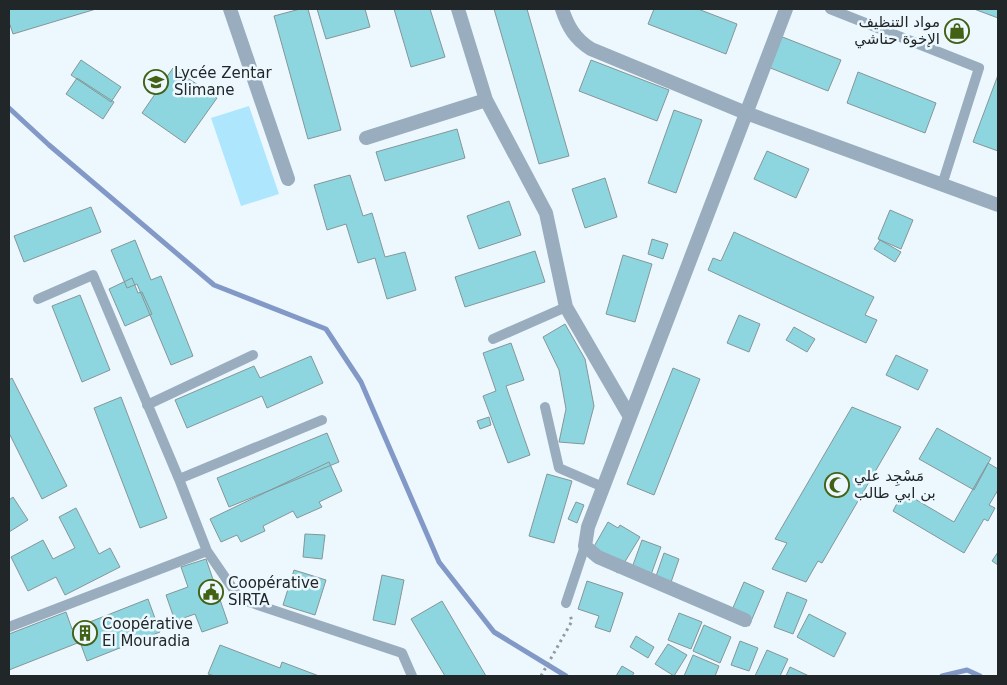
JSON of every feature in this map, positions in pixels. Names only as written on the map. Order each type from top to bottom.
[{"type":"street","points":[[230,9],[288,179]]},
{"type":"street","points":[[458,9],[486,100],[546,213],[566,307],[630,416]]},
{"type":"street","points":[[562,9],[574,35],[591,49],[746,113],[998,205]]},
{"type":"street","points":[[745,620],[598,557],[585,546],[588,527],[786,9]]},
{"type":"street","points":[[366,138],[486,100]]},
{"type":"lane","points":[[830,9],[979,68],[942,185]]},
{"type":"lane","points":[[38,299],[93,275],[179,479],[206,551],[240,599],[276,609],[402,653],[412,676]]},
{"type":"lane","points":[[493,339],[566,307]]},
{"type":"lane","points":[[148,405],[253,355]]},
{"type":"lane","points":[[545,407],[559,468],[604,487]]},
{"type":"lane","points":[[179,479],[322,420]]},
{"type":"lane","points":[[566,603],[585,546]]},
{"type":"lane","points":[[9,627],[206,551]]},
{"type":"path","points":[[541,676],[572,622]]},
{"type":"shaded area","points":[[249,106],[279,194],[241,206],[211,118]]},
{"type":"building","points":[[9,9],[96,9],[13,34],[9,22]]},
{"type":"building","points":[[300,9],[308,9],[341,130],[308,139],[274,16]]},
{"type":"building","points":[[317,9],[365,9],[370,27],[326,39]]},
{"type":"building","points":[[394,9],[430,9],[445,57],[411,67]]},
{"type":"building","points":[[494,9],[527,9],[569,156],[539,164]]},
{"type":"building","points":[[654,9],[698,9],[737,24],[726,54],[648,24]]},
{"type":"building","points":[[974,9],[998,9],[998,18]]},
{"type":"building","points":[[780,36],[841,60],[828,91],[768,67]]},
{"type":"building","points":[[81,60],[121,87],[111,102],[71,75]]},
{"type":"building","points":[[591,60],[669,90],[657,121],[579,91]]},
{"type":"building","points":[[173,68],[217,98],[185,143],[142,113]]},
{"type":"building","points":[[858,72],[936,103],[925,133],[847,103]]},
{"type":"building","points":[[998,75],[998,151],[973,142]]},
{"type":"building","points":[[77,78],[114,102],[103,119],[66,94]]},
{"type":"building","points":[[674,110],[702,120],[676,193],[648,183]]},
{"type":"building","points":[[457,129],[465,158],[385,181],[376,152]]},
{"type":"building","points":[[767,151],[809,169],[796,198],[754,179]]},
{"type":"building","points":[[350,175],[363,216],[372,213],[385,257],[405,252],[416,290],[387,299],[375,258],[358,263],[346,224],[327,230],[314,185]]},
{"type":"building","points":[[605,178],[617,217],[585,228],[572,189]]},
{"type":"building","points":[[509,201],[521,235],[479,249],[467,216]]},
{"type":"building","points":[[91,207],[101,232],[24,262],[14,236]]},
{"type":"building","points":[[890,210],[913,220],[901,249],[878,239]]},
{"type":"building","points":[[734,232],[874,297],[865,315],[877,320],[866,343],[708,270],[713,258],[721,261]]},
{"type":"building","points":[[652,239],[668,244],[663,259],[648,254]]},
{"type":"building","points":[[135,240],[151,280],[161,276],[193,356],[171,365],[137,284],[127,288],[111,250]]},
{"type":"building","points":[[880,240],[901,252],[895,262],[874,249]]},
{"type":"building","points":[[535,251],[545,282],[465,307],[455,277]]},
{"type":"building","points":[[623,255],[652,264],[635,322],[606,314]]},
{"type":"building","points":[[132,278],[138,293],[142,292],[152,314],[125,326],[109,289]]},
{"type":"building","points":[[80,295],[110,370],[82,382],[52,306]]},
{"type":"building","points":[[739,315],[760,324],[749,352],[727,343]]},
{"type":"building","points":[[565,324],[585,359],[594,406],[584,444],[559,442],[566,409],[559,370],[543,337]]},
{"type":"building","points":[[794,327],[815,339],[807,352],[786,340]]},
{"type":"building","points":[[511,343],[524,380],[506,386],[530,455],[508,463],[483,396],[496,391],[483,353]]},
{"type":"building","points":[[896,355],[928,370],[918,390],[886,375]]},
{"type":"building","points":[[311,356],[323,383],[267,408],[262,396],[187,428],[175,400],[254,366],[260,378]]},
{"type":"building","points":[[673,368],[700,379],[654,495],[627,484]]},
{"type":"building","points":[[12,378],[67,486],[42,499],[9,433],[9,380]]},
{"type":"building","points":[[121,397],[167,518],[140,528],[94,408]]},
{"type":"building","name":"مَسْجِد علي بن ابي طالب","points":[[852,407],[901,427],[822,563],[818,561],[806,582],[772,569],[787,543],[775,539]]},
{"type":"building","points":[[489,417],[491,425],[480,429],[477,421]]},
{"type":"building","points":[[937,428],[991,458],[974,490],[919,459]]},
{"type":"building","points":[[327,433],[339,462],[229,507],[217,478]]},
{"type":"building","points":[[329,462],[342,491],[319,502],[322,507],[297,518],[293,511],[263,526],[265,531],[241,542],[237,535],[221,542],[210,519]]},
{"type":"building","points":[[988,463],[998,469],[998,490],[989,505],[995,508],[988,521],[984,519],[964,553],[893,511],[903,492],[954,522]]},
{"type":"building","points":[[547,474],[572,481],[554,543],[529,536]]},
{"type":"building","points":[[13,497],[28,520],[9,532],[9,500]]},
{"type":"building","points":[[576,502],[584,505],[577,523],[568,519]]},
{"type":"building","points":[[76,508],[99,554],[110,548],[120,567],[65,595],[56,577],[28,591],[11,557],[43,540],[53,559],[75,548],[59,517]]},
{"type":"building","points":[[608,522],[618,528],[620,525],[640,537],[618,573],[596,560],[592,550]]},
{"type":"building","points":[[305,534],[325,535],[322,559],[303,557]]},
{"type":"building","points":[[642,540],[661,547],[648,583],[629,576]]},
{"type":"building","points":[[998,552],[998,565],[992,561]]},
{"type":"building","points":[[664,553],[679,559],[669,588],[654,582]]},
{"type":"building","points":[[206,559],[228,623],[202,632],[195,614],[175,621],[166,595],[188,587],[181,567]]},
{"type":"building","points":[[294,570],[326,580],[315,615],[283,605]]},
{"type":"building","points":[[382,575],[404,580],[395,625],[373,620]]},
{"type":"building","points":[[587,581],[623,593],[610,632],[595,627],[599,616],[578,609]]},
{"type":"building","points":[[744,582],[764,591],[749,626],[729,617]]},
{"type":"building","points":[[787,592],[807,600],[793,634],[774,627]]},
{"type":"building","name":"Coopérative El Mouradia","points":[[148,599],[160,632],[87,661],[80,642],[9,670],[9,634],[66,612],[72,629]]},
{"type":"building","points":[[442,601],[486,676],[445,676],[411,619]]},
{"type":"building","points":[[679,613],[702,622],[691,649],[668,640]]},
{"type":"building","points":[[809,614],[846,633],[834,657],[797,637]]},
{"type":"building","points":[[704,625],[731,637],[720,663],[693,651]]},
{"type":"building","points":[[636,636],[654,647],[648,658],[630,647]]},
{"type":"building","points":[[740,641],[758,648],[749,671],[731,665]]},
{"type":"building","points":[[668,644],[687,655],[674,676],[655,664]]},
{"type":"building","points":[[220,645],[280,668],[282,662],[319,676],[215,676],[208,674]]},
{"type":"building","points":[[767,650],[788,659],[780,676],[755,676]]},
{"type":"building","points":[[693,655],[719,666],[715,676],[684,676]]},
{"type":"building","points":[[622,666],[634,673],[632,676],[616,676]]},
{"type":"building","points":[[790,667],[809,676],[786,676]]},
{"type":"waterway","points":[[9,108],[49,145],[214,285],[326,329],[361,382],[439,562],[494,632],[566,676]]},
{"type":"waterway","points":[[942,676],[967,670],[980,676]]},
{"type":"place","name":"مواد التنظيف الإخوة حناشي","points":[[957,31]]},
{"type":"place","name":"Lycée Zentar Slimane","points":[[156,82]]},
{"type":"place","name":"مَسْجِد علي بن ابي طالب","points":[[837,485]]},
{"type":"place","name":"Coopérative SIRTA","points":[[211,592]]},
{"type":"place","name":"Coopérative El Mouradia","points":[[85,633]]}]
